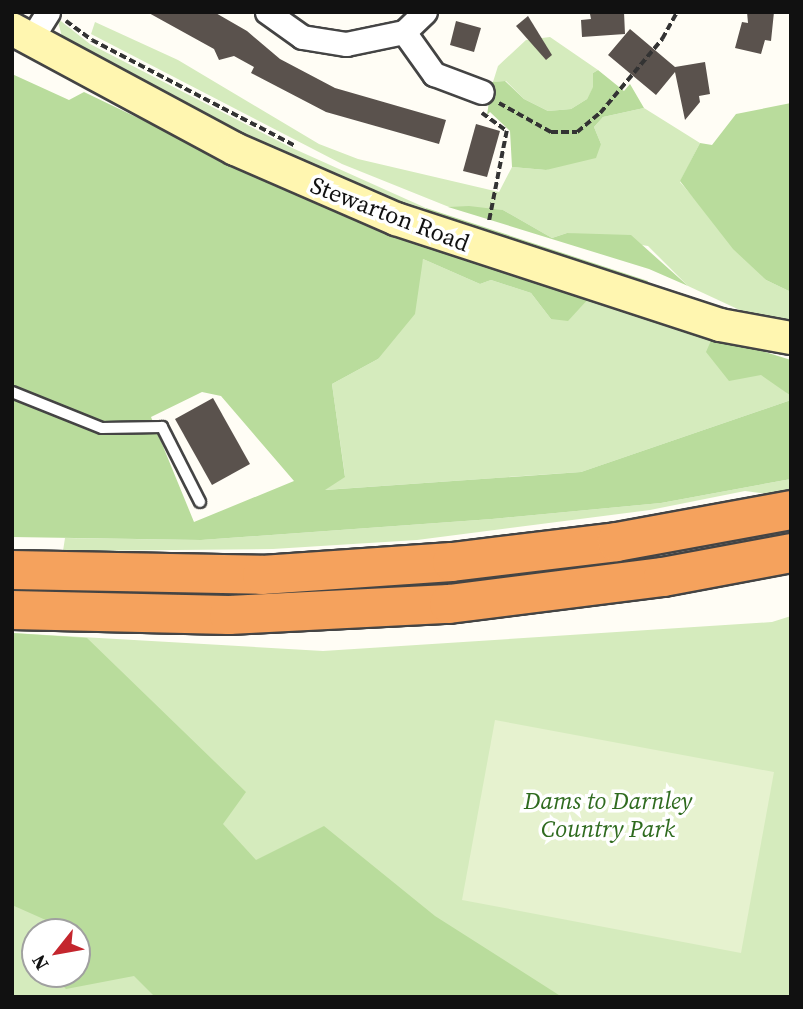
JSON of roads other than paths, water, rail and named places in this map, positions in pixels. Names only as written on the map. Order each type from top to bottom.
[{"type":"highway","points":[[12,570],[262,575],[452,562],[617,542],[791,510]]},
{"type":"highway","points":[[12,610],[229,615],[449,604],[663,577],[791,553]]},
{"type":"main road","name":"Stewarton Road","points":[[21,35],[235,149],[397,219],[720,325],[791,338]]},
{"type":"street","points":[[267,12],[290,30],[323,44],[369,42],[404,32],[425,12]]},
{"type":"street","points":[[21,35],[56,16]]},
{"type":"street","points":[[404,32],[434,74],[479,102]]},
{"type":"lane","points":[[12,392],[102,428],[162,427],[200,502]]},
{"type":"park label","name":"Dams to Darnley Country Park","points":[[608,815]]}]
